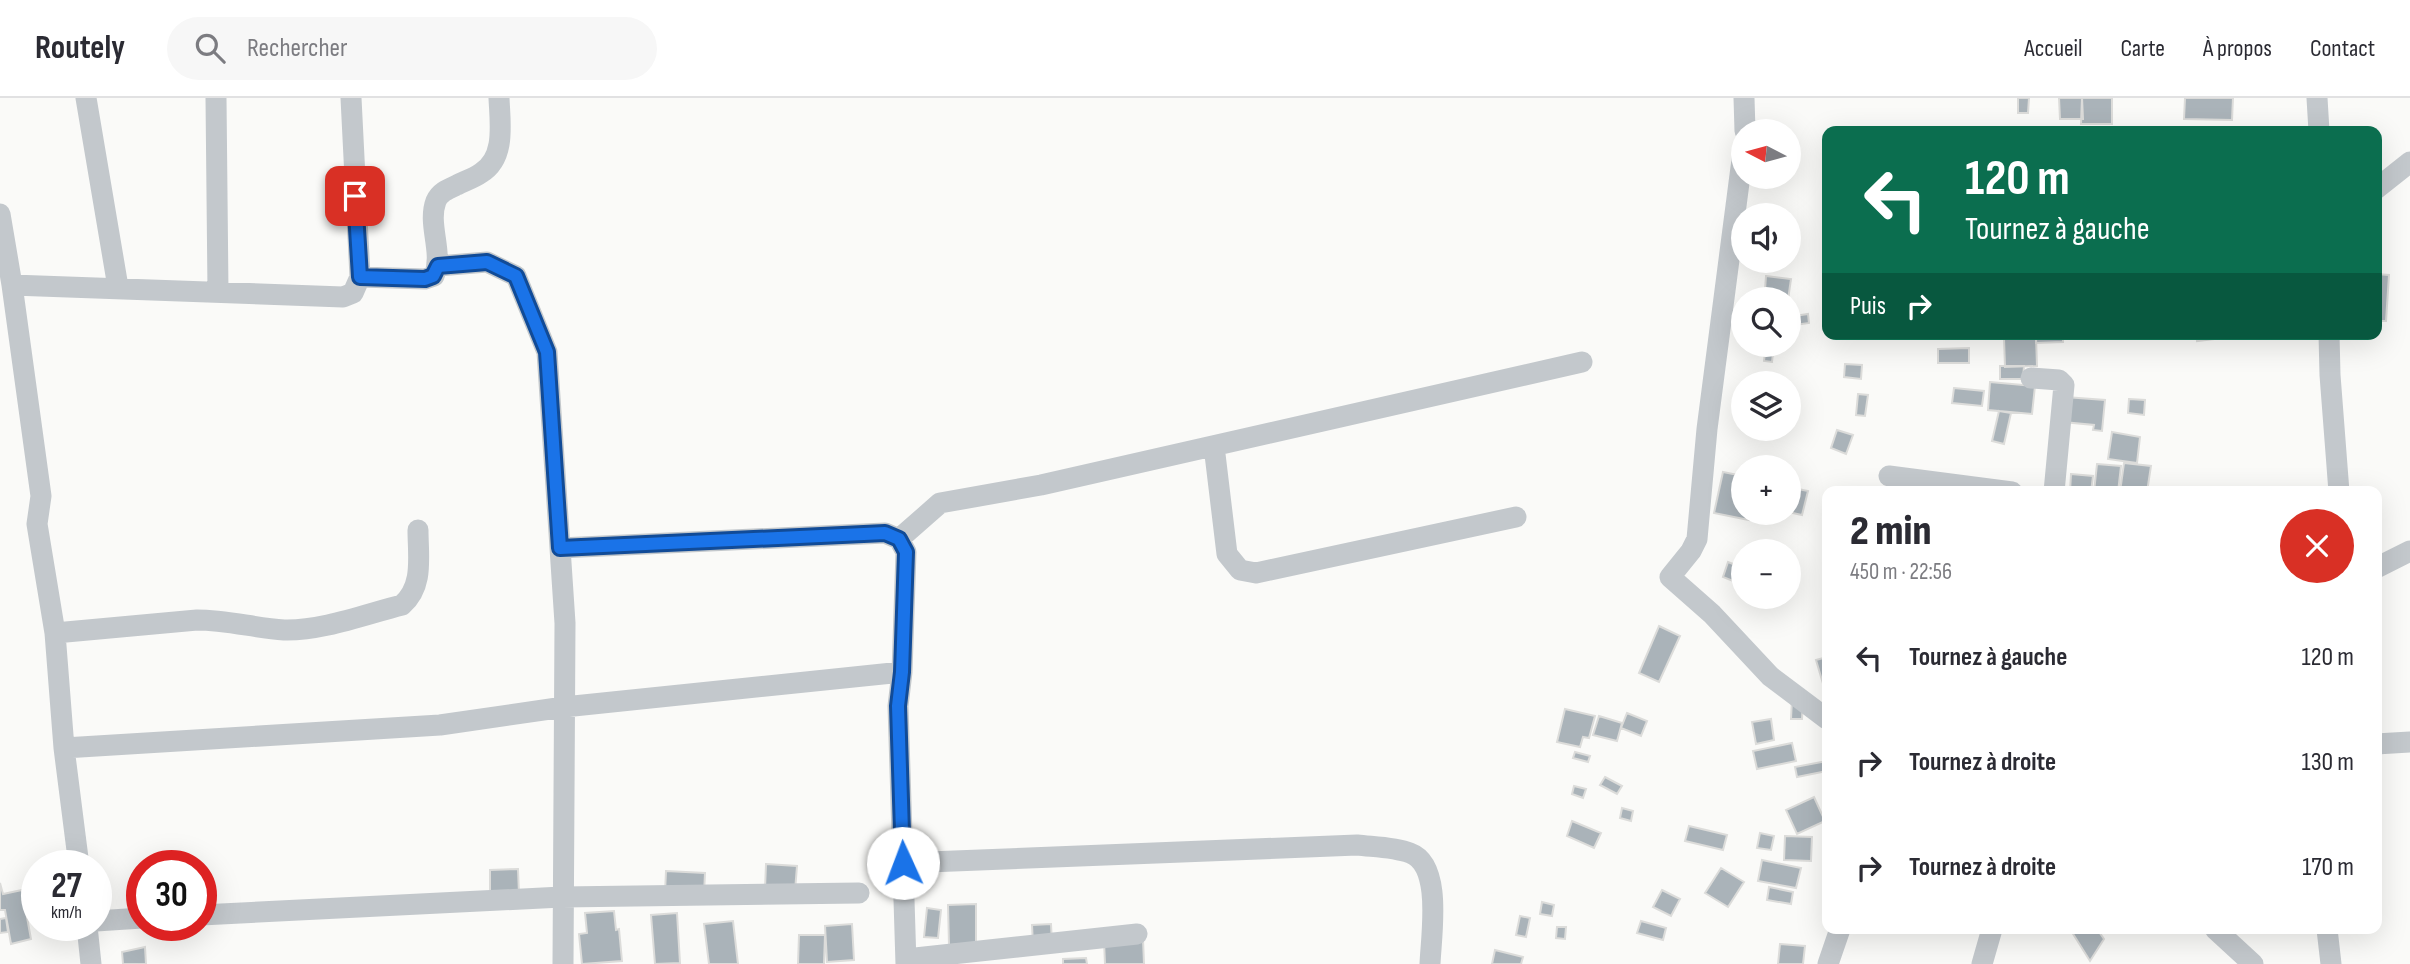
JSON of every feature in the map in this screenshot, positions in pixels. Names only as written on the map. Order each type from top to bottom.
[{"type":"street","points":[[86,98],[118,287]]},
{"type":"street","points":[[216,98],[218,292]]},
{"type":"street","points":[[12,285],[343,297],[353,293],[360,277],[351,98]]},
{"type":"street","points":[[360,277],[425,279],[433,276],[438,266],[434,209],[437,198],[442,192],[484,172],[494,159],[500,140],[499,98]]},
{"type":"street","points":[[1744,98],[1745,119]]},
{"type":"street","points":[[2317,98],[2319,126]]},
{"type":"street","points":[[2382,184],[2410,162]]},
{"type":"street","points":[[1738,189],[1707,429],[1697,538],[1691,551],[1670,577],[1712,614],[1770,676],[1822,715]]},
{"type":"street","points":[[0,214],[41,496],[37,524],[55,633],[64,748],[77,850]]},
{"type":"street","points":[[438,266],[487,262],[516,276],[547,352],[565,624],[563,964]]},
{"type":"street","points":[[2329,340],[2339,486]]},
{"type":"street","points":[[899,539],[940,503],[1041,485],[1582,362]]},
{"type":"street","points":[[2031,378],[2059,380],[2064,385],[2055,486]]},
{"type":"street","points":[[1214,446],[1227,554],[1240,570],[1256,573],[1516,517]]},
{"type":"street","points":[[1889,476],[1966,486]]},
{"type":"street","points":[[55,633],[197,620],[218,620],[285,630],[309,629],[402,605],[413,596],[418,582],[418,530]]},
{"type":"street","points":[[560,548],[885,533],[899,539],[906,552],[902,672],[898,706],[906,962],[1137,934]]},
{"type":"street","points":[[2382,565],[2410,551]]},
{"type":"street","points":[[64,748],[440,725],[564,707],[902,672]]},
{"type":"street","points":[[2382,744],[2410,742]]},
{"type":"street","points":[[903,863],[1357,845],[1391,848],[1413,853],[1425,863],[1433,895],[1430,964]]},
{"type":"street","points":[[217,914],[562,897],[859,893]]},
{"type":"street","points":[[1828,964],[1838,934]]},
{"type":"street","points":[[1982,964],[1991,934]]},
{"type":"street","points":[[2220,934],[2253,964]]},
{"type":"street","points":[[2328,934],[2331,964]]},
{"type":"street","points":[[89,941],[91,964]]},
{"type":"building","points":[[2018,98],[2029,98],[2028,113],[2018,113]]},
{"type":"building","points":[[2059,98],[2082,98],[2083,119],[2060,119]]},
{"type":"building","points":[[2082,98],[2112,98],[2112,124],[2081,124]]},
{"type":"building","points":[[2185,98],[2233,98],[2232,120],[2184,119]]},
{"type":"building","points":[[2382,274],[2389,275],[2386,321],[2382,321]]},
{"type":"building","points":[[1766,276],[1791,279],[1790,287],[1765,287]]},
{"type":"building","points":[[1808,314],[1809,323],[1801,324],[1801,315]]},
{"type":"building","points":[[2004,340],[2036,340],[2037,366],[2005,367]]},
{"type":"building","points":[[2036,340],[2063,340],[2063,342],[2036,343]]},
{"type":"building","points":[[1969,348],[1969,363],[1938,363],[1938,349]]},
{"type":"building","points":[[1764,357],[1773,357],[1772,362],[1764,361]]},
{"type":"building","points":[[1845,364],[1862,365],[1861,379],[1844,377]]},
{"type":"building","points":[[2000,366],[2024,366],[2023,379],[2000,379]]},
{"type":"building","points":[[1990,382],[2035,386],[2032,414],[1988,410]]},
{"type":"building","points":[[1954,388],[1984,391],[1982,406],[1952,403]]},
{"type":"building","points":[[1858,394],[1868,395],[1865,416],[1856,415]]},
{"type":"building","points":[[2065,397],[2105,400],[2102,431],[2093,430],[2094,425],[2063,422]]},
{"type":"building","points":[[2129,399],[2145,400],[2144,415],[2128,413]]},
{"type":"building","points":[[1999,411],[2011,413],[2004,444],[1992,441]]},
{"type":"building","points":[[1837,430],[1853,435],[1846,454],[1831,448]]},
{"type":"building","points":[[2112,432],[2140,437],[2137,463],[2108,459]]},
{"type":"building","points":[[2124,463],[2151,466],[2148,486],[2121,486]]},
{"type":"building","points":[[2097,464],[2121,466],[2119,486],[2095,486]]},
{"type":"building","points":[[1723,472],[1731,474],[1731,516],[1714,513]]},
{"type":"building","points":[[2071,474],[2093,476],[2092,486],[2070,486]]},
{"type":"building","points":[[1801,490],[1808,491],[1801,515]]},
{"type":"building","points":[[1728,562],[1731,563],[1731,580],[1723,577]]},
{"type":"building","points":[[1659,626],[1680,636],[1659,682],[1639,673]]},
{"type":"building","points":[[1822,658],[1822,680],[1816,660]]},
{"type":"building","points":[[1792,699],[1803,700],[1802,719],[1791,719]]},
{"type":"building","points":[[1565,709],[1595,716],[1589,738],[1583,737],[1580,747],[1557,742]]},
{"type":"building","points":[[1627,713],[1647,721],[1641,736],[1621,728]]},
{"type":"building","points":[[1599,716],[1622,723],[1617,741],[1593,735]]},
{"type":"building","points":[[1771,719],[1774,740],[1756,744],[1752,722]]},
{"type":"building","points":[[1792,743],[1796,761],[1757,769],[1753,751]]},
{"type":"building","points":[[1575,752],[1590,756],[1588,762],[1573,758]]},
{"type":"building","points":[[1822,762],[1822,772],[1797,777],[1795,767]]},
{"type":"building","points":[[1605,777],[1622,786],[1617,794],[1600,785]]},
{"type":"building","points":[[1574,786],[1586,789],[1583,798],[1572,794]]},
{"type":"building","points":[[1814,797],[1822,814],[1822,822],[1797,834],[1786,810]]},
{"type":"building","points":[[1622,808],[1633,811],[1631,821],[1620,818]]},
{"type":"building","points":[[1572,821],[1601,833],[1594,848],[1567,836]]},
{"type":"building","points":[[1689,826],[1727,835],[1723,850],[1685,841]]},
{"type":"building","points":[[1760,833],[1774,836],[1771,850],[1757,848]]},
{"type":"building","points":[[1785,836],[1812,837],[1811,861],[1784,860]]},
{"type":"building","points":[[1762,860],[1801,868],[1796,888],[1758,881]]},
{"type":"building","points":[[766,864],[797,866],[795,891],[765,889]]},
{"type":"building","points":[[1721,868],[1744,882],[1728,907],[1705,893]]},
{"type":"building","points":[[518,869],[519,894],[490,894],[490,870]]},
{"type":"building","points":[[666,871],[705,873],[704,894],[665,893]]},
{"type":"building","points":[[0,883],[3,894],[21,890],[23,941],[11,944],[5,910],[0,910]]},
{"type":"building","points":[[1769,887],[1793,892],[1791,904],[1767,900]]},
{"type":"building","points":[[1662,890],[1680,899],[1671,916],[1653,907]]},
{"type":"building","points":[[1542,902],[1554,905],[1552,916],[1540,914]]},
{"type":"building","points":[[976,904],[976,944],[949,945],[948,905]]},
{"type":"building","points":[[927,908],[941,910],[938,938],[924,937]]},
{"type":"building","points":[[614,911],[622,961],[582,964],[579,934],[587,933],[585,913]]},
{"type":"building","points":[[677,913],[680,963],[655,964],[651,915]]},
{"type":"building","points":[[1520,916],[1530,918],[1526,937],[1516,935]]},
{"type":"building","points":[[6,918],[8,932],[0,933],[0,919]]},
{"type":"building","points":[[733,921],[738,964],[709,964],[704,924]]},
{"type":"building","points":[[1641,921],[1666,928],[1663,940],[1637,933]]},
{"type":"building","points":[[852,924],[854,960],[827,962],[825,926]]},
{"type":"building","points":[[1051,924],[1052,943],[1033,944],[1032,925]]},
{"type":"building","points":[[1557,927],[1566,927],[1565,939],[1556,938]]},
{"type":"building","points":[[2073,934],[2100,934],[2104,939],[2090,961]]},
{"type":"building","points":[[799,935],[825,935],[824,964],[798,964]]},
{"type":"building","points":[[1143,939],[1144,964],[1105,964],[1104,941]]},
{"type":"building","points":[[1780,944],[1805,946],[1803,964],[1778,964]]},
{"type":"building","points":[[145,947],[146,964],[123,964],[122,952]]},
{"type":"building","points":[[1495,950],[1523,957],[1521,964],[1492,964]]},
{"type":"building","points":[[1086,958],[1087,964],[1063,964],[1063,959]]},
{"type":"route","points":[[355,196],[360,277],[425,279],[433,276],[438,266],[487,262],[516,276],[547,352],[560,548],[885,533],[899,539],[906,552],[902,672],[898,706],[903,863]]}]
